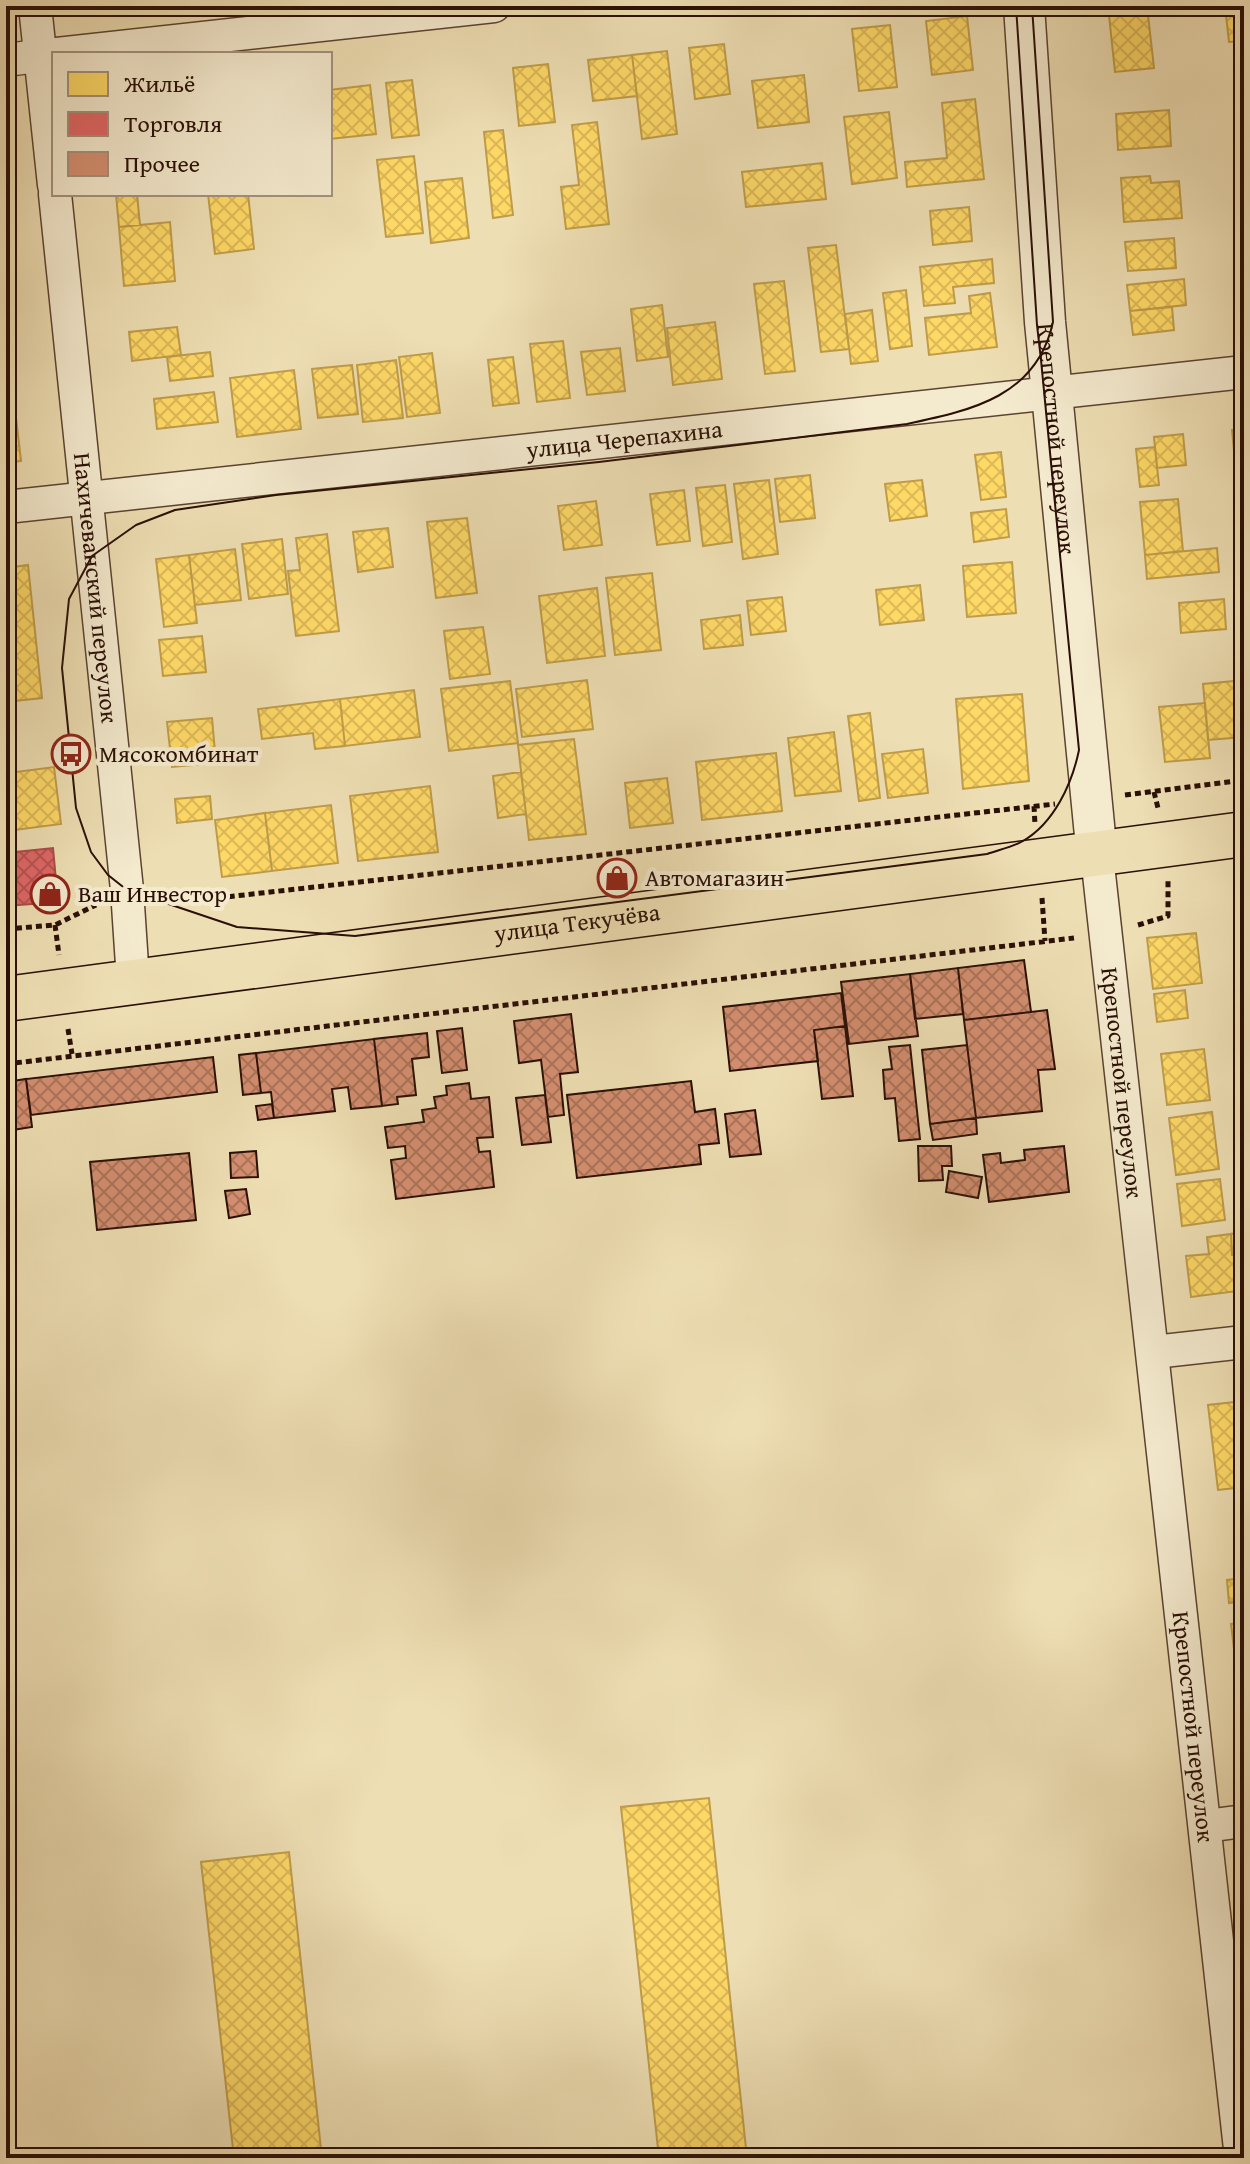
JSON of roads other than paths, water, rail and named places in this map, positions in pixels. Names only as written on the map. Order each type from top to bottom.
[{"type":"main road","name":"улица Текучёва","points":[[6,999],[1244,834]]},
{"type":"street","points":[[35,6],[50,55],[52,120]]},
{"type":"street","points":[[77,52],[494,6]]},
{"type":"street","name":"Крепостной переулок","points":[[1024,6],[1053,395],[1097,856],[1241,2158]]},
{"type":"street","points":[[6,60],[50,55]]},
{"type":"street","name":"Нахичеванский переулок","points":[[55,196],[127,890],[133,980]]},
{"type":"street","name":"улица Черепахина","points":[[6,507],[1244,372]]},
{"type":"street","points":[[1154,1352],[1244,1342]]},
{"type":"street","points":[[1206,1826],[1244,1821]]},
{"type":"tram line","points":[[1016,6],[1037,325],[1041,360],[1079,750],[1060,802],[1044,824],[1019,843],[987,854],[355,936],[237,927],[127,890],[108,875],[91,852],[76,808],[62,668],[69,599],[92,556],[136,525],[175,510],[276,495],[599,462],[907,424],[978,405],[999,396],[1017,383],[1033,367],[1045,347],[1053,322],[1032,6]]},
{"type":"place","name":"Мясокомбинат","points":[[71,754]]},
{"type":"place","name":"Автомагазин","points":[[617,878]]},
{"type":"place","name":"Ваш Инвестор","points":[[50,894]]}]
